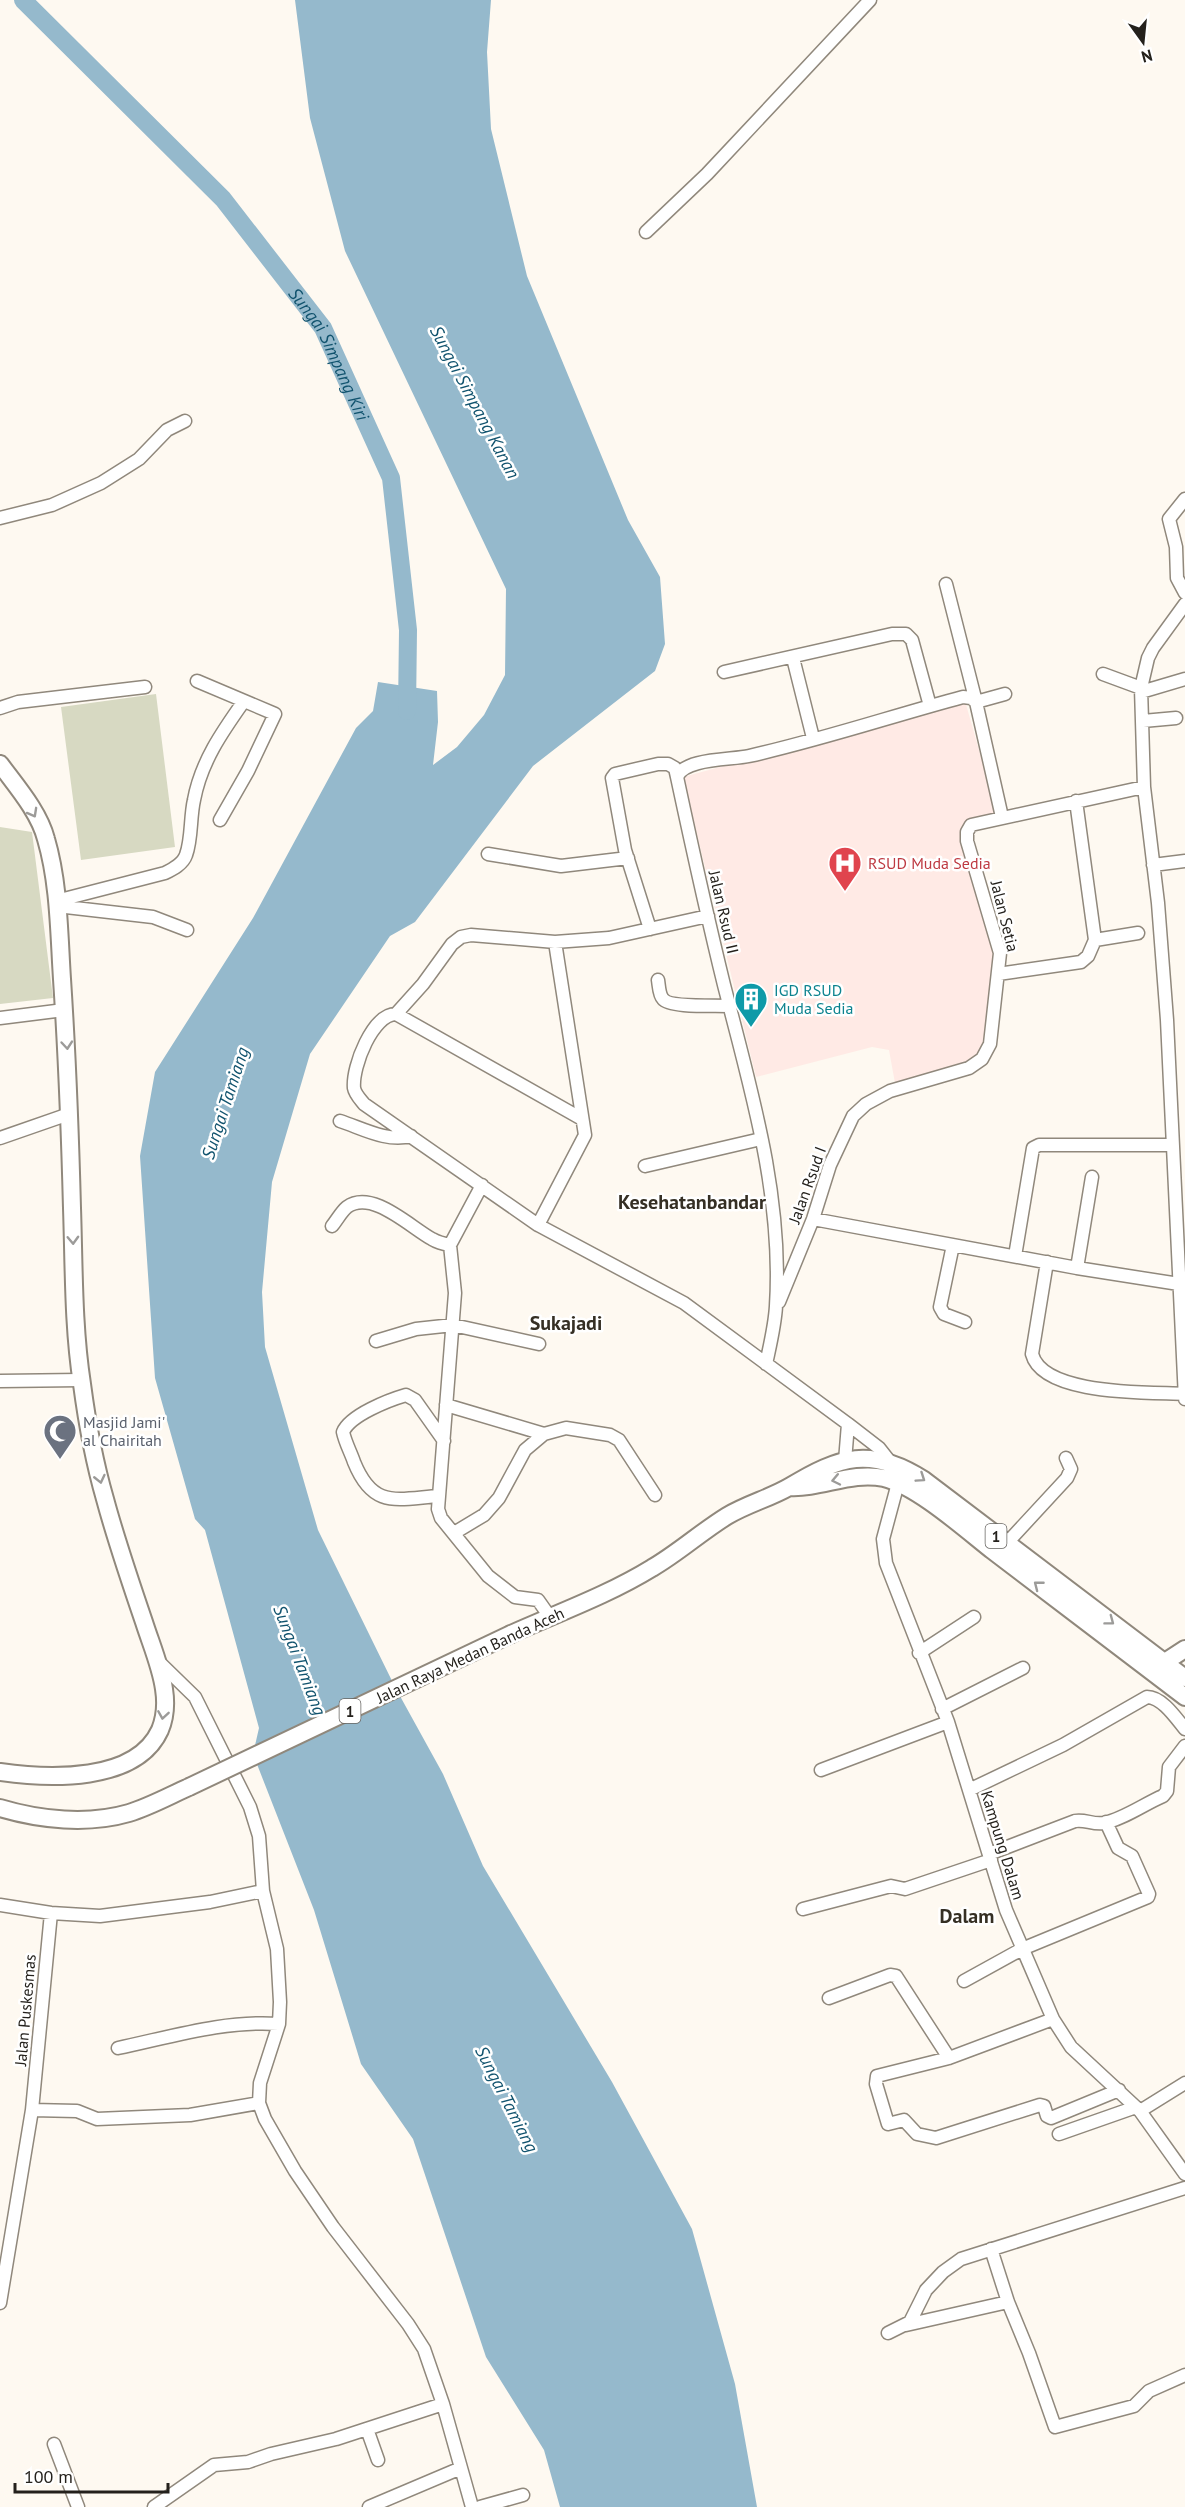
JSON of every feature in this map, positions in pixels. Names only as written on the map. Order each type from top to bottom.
[{"type":"highway","points":[[0,1772],[58,1775],[88,1773],[126,1764],[142,1753],[156,1737],[164,1716],[164,1688],[104,1495],[81,1380],[74,1285],[64,1011],[57,903],[46,836],[25,798],[1,766]]},
{"type":"highway","name":"Jalan Raya Medan Banda Aceh","points":[[0,1808],[40,1817],[90,1818],[129,1813],[189,1788],[638,1576],[727,1516],[789,1487],[812,1472],[845,1461],[865,1458],[890,1462],[924,1480],[1184,1690]]},
{"type":"highway","name":"Jalan Raya Medan Banda Aceh","points":[[789,1487],[808,1487],[864,1476],[885,1478],[898,1483],[1082,1609],[1165,1662],[1184,1690]]},
{"type":"highway","points":[[1165,1662],[1185,1649]]},
{"type":"street","points":[[646,232],[707,174],[870,0]]},
{"type":"street","points":[[0,518],[52,505],[101,483],[139,459],[173,425],[185,421]]},
{"type":"street","points":[[1185,498],[1169,519],[1176,547],[1177,582],[1185,593]]},
{"type":"street","points":[[946,584],[1002,817]]},
{"type":"street","points":[[1185,604],[1153,648],[1141,690],[1144,787],[1167,1020],[1173,1145],[1180,1178],[1179,1284],[1185,1400]]},
{"type":"street","points":[[724,672],[892,634],[906,634],[912,640],[930,706]]},
{"type":"street","points":[[793,658],[813,738]]},
{"type":"street","points":[[1103,674],[1141,690],[1185,679]]},
{"type":"street","points":[[197,681],[275,714],[275,718],[220,819]]},
{"type":"street","points":[[0,708],[18,702],[145,687]]},
{"type":"street","points":[[976,702],[1005,694]]},
{"type":"street","points":[[677,777],[682,769],[692,764],[750,756],[963,697],[971,698],[976,702]]},
{"type":"street","points":[[57,903],[165,873],[179,865],[186,855],[194,798],[206,761],[214,744],[244,701]]},
{"type":"street","points":[[1143,721],[1176,718]]},
{"type":"street","points":[[650,929],[628,858],[618,815],[613,776],[664,764],[675,768],[677,777]]},
{"type":"street","name":"Jalan Rsud II","points":[[677,777],[708,916],[751,1085],[776,1226],[776,1308],[766,1364]]},
{"type":"street","name":"Jalan Setia","points":[[890,1091],[963,1071],[982,1059],[990,1044],[994,1028],[1000,953],[966,832],[971,825],[1144,787]]},
{"type":"street","points":[[998,975],[1080,962],[1088,956],[1095,940],[1076,801]]},
{"type":"street","points":[[488,854],[561,866],[628,858]]},
{"type":"street","points":[[1153,865],[1185,861]]},
{"type":"street","points":[[57,903],[153,917],[186,930]]},
{"type":"street","points":[[396,1014],[423,984],[452,944],[461,937],[471,935],[555,942],[609,938],[708,916]]},
{"type":"street","points":[[1095,940],[1138,933]]},
{"type":"street","points":[[538,1224],[584,1138],[555,942]]},
{"type":"street","points":[[658,980],[662,998],[667,1002],[678,1005],[730,1005]]},
{"type":"street","points":[[0,1018],[64,1011]]},
{"type":"street","points":[[582,1119],[396,1014],[391,1014],[365,1042],[355,1067],[354,1088],[364,1104],[538,1224],[684,1303],[848,1424],[879,1448],[890,1462]]},
{"type":"street","name":"Jalan Rsud I","points":[[776,1308],[813,1219],[830,1165],[849,1122],[866,1104],[890,1091]]},
{"type":"street","points":[[0,1138],[69,1114]]},
{"type":"street","points":[[340,1121],[384,1137],[411,1136]]},
{"type":"street","points":[[645,1166],[761,1139]]},
{"type":"street","points":[[1015,1256],[1032,1150],[1035,1146],[1173,1145]]},
{"type":"street","points":[[1077,1268],[1092,1177]]},
{"type":"street","points":[[482,1185],[450,1245],[456,1283],[438,1509],[441,1518],[488,1576],[516,1597],[539,1601],[550,1617]]},
{"type":"street","points":[[332,1226],[346,1208],[357,1203],[371,1203],[433,1240],[450,1245]]},
{"type":"street","points":[[813,1219],[1077,1268],[1179,1284]]},
{"type":"street","points":[[953,1245],[939,1306],[944,1314],[965,1322]]},
{"type":"street","points":[[1047,1262],[1032,1354],[1038,1367],[1068,1382],[1095,1388],[1185,1394]]},
{"type":"street","points":[[376,1341],[416,1329],[453,1325],[539,1344]]},
{"type":"street","points":[[0,1381],[81,1380]]},
{"type":"street","points":[[439,1497],[397,1499],[377,1495],[371,1491],[359,1474],[344,1432],[348,1424],[374,1407],[406,1395],[415,1400],[444,1441]]},
{"type":"street","points":[[446,1405],[544,1434]]},
{"type":"street","points":[[845,1461],[848,1424]]},
{"type":"street","points":[[454,1533],[484,1515],[499,1498],[525,1450],[544,1434],[566,1428],[615,1438],[625,1447],[655,1495]]},
{"type":"street","points":[[1006,1544],[1067,1478],[1071,1469],[1066,1458]]},
{"type":"street","name":"Kampung Dalam","points":[[898,1483],[883,1539],[884,1553],[919,1653],[948,1722],[1006,1910],[1053,2019],[1071,2047],[1138,2109],[1183,2168]]},
{"type":"street","points":[[919,1653],[974,1617]]},
{"type":"street","points":[[156,1658],[195,1697],[250,1807],[261,1844],[264,1891],[277,1949],[280,1982],[279,2024],[263,2072],[259,2103],[268,2125],[333,2227],[417,2337],[430,2364],[443,2404],[472,2507]]},
{"type":"street","points":[[942,1709],[1023,1668]]},
{"type":"street","points":[[1169,1710],[1184,1690]]},
{"type":"street","points":[[969,1790],[1063,1745],[1147,1697],[1153,1697],[1169,1710],[1185,1729]]},
{"type":"street","points":[[820,1770],[948,1722]]},
{"type":"street","points":[[803,1909],[891,1886],[905,1889],[1078,1820],[1092,1824],[1107,1822],[1165,1794],[1169,1767],[1185,1746]]},
{"type":"street","points":[[964,1981],[1022,1948],[1148,1897],[1149,1894],[1132,1856],[1118,1848],[1107,1822]]},
{"type":"street","points":[[0,1905],[51,1913],[100,1916],[210,1902],[264,1891]]},
{"type":"street","name":"Jalan Puskesmas","points":[[1,2295],[4,2266],[32,2110],[51,1913]]},
{"type":"street","points":[[829,1998],[890,1975],[896,1976],[949,2058]]},
{"type":"street","points":[[1053,2019],[949,2058],[876,2078],[889,2125],[904,2121],[917,2134],[936,2138],[1040,2105],[1044,2106],[1047,2116],[1051,2118],[1119,2090]]},
{"type":"street","points":[[118,2048],[214,2027],[251,2023],[279,2024]]},
{"type":"street","points":[[1059,2134],[1138,2109],[1185,2083]]},
{"type":"street","points":[[32,2110],[77,2111],[97,2120],[190,2115],[259,2103]]},
{"type":"street","points":[[906,2325],[913,2317],[926,2290],[943,2272],[961,2259],[1185,2188]]},
{"type":"street","points":[[992,2249],[1008,2302],[1056,2428],[1134,2406],[1149,2391],[1185,2375]]},
{"type":"street","points":[[888,2333],[906,2325],[1008,2302]]},
{"type":"street","points":[[154,2507],[214,2465],[248,2462],[271,2454],[336,2439],[443,2404]]},
{"type":"street","points":[[366,2429],[378,2460]]},
{"type":"street","points":[[54,2444],[78,2507]]},
{"type":"street","points":[[369,2507],[461,2468]]},
{"type":"street","points":[[480,2507],[523,2495]]},
{"type":"shaded area","name":"RSUD Muda Sedia","points":[[965,701],[997,813],[961,827],[997,957],[987,1045],[974,1061],[895,1083],[889,1050],[872,1047],[756,1077],[683,777]]},
{"type":"green space","points":[[156,694],[175,847],[81,860],[61,707]]},
{"type":"green space","points":[[0,827],[32,832],[53,998],[0,1004]]},
{"type":"water","points":[[295,0],[491,0],[487,52],[491,129],[527,276],[628,520],[660,577],[665,644],[655,671],[533,766],[415,922],[390,936],[310,1054],[272,1182],[262,1292],[265,1347],[318,1530],[395,1687],[443,1774],[483,1866],[612,2082],[692,2229],[735,2384],[757,2507],[560,2507],[544,2450],[486,2357],[413,2139],[361,2064],[314,1910],[253,1754],[259,1728],[205,1530],[195,1519],[155,1378],[140,1156],[155,1072],[253,918],[356,728],[373,711],[378,682],[437,691],[438,722],[433,765],[457,747],[484,715],[505,675],[506,589],[345,251],[310,118]]},
{"type":"waterway","name":"Sungai Simpang Kiri","points":[[23,0],[223,199],[323,328],[391,478],[408,630],[407,711]]},
{"type":"place","name":"RSUD Muda Sedia","points":[[845,892]]},
{"type":"place","name":"IGD RSUD Muda Sedia","points":[[751,1028]]},
{"type":"place","name":"Masjid Jami' al Chairitah","points":[[60,1460]]},
{"type":"district","name":"Kesehatanbandar","points":[[692,1202]]},
{"type":"district","name":"Sukajadi","points":[[566,1323]]},
{"type":"district","name":"Dalam","points":[[967,1916]]},
{"type":"water label","name":"Sungai Simpang Kanan","points":[[475,402]]},
{"type":"water label","name":"Sungai Tamiang","points":[[225,1103]]},
{"type":"water label","name":"Sungai Tamiang","points":[[300,1660]]},
{"type":"water label","name":"Sungai Tamiang","points":[[507,2099]]}]
